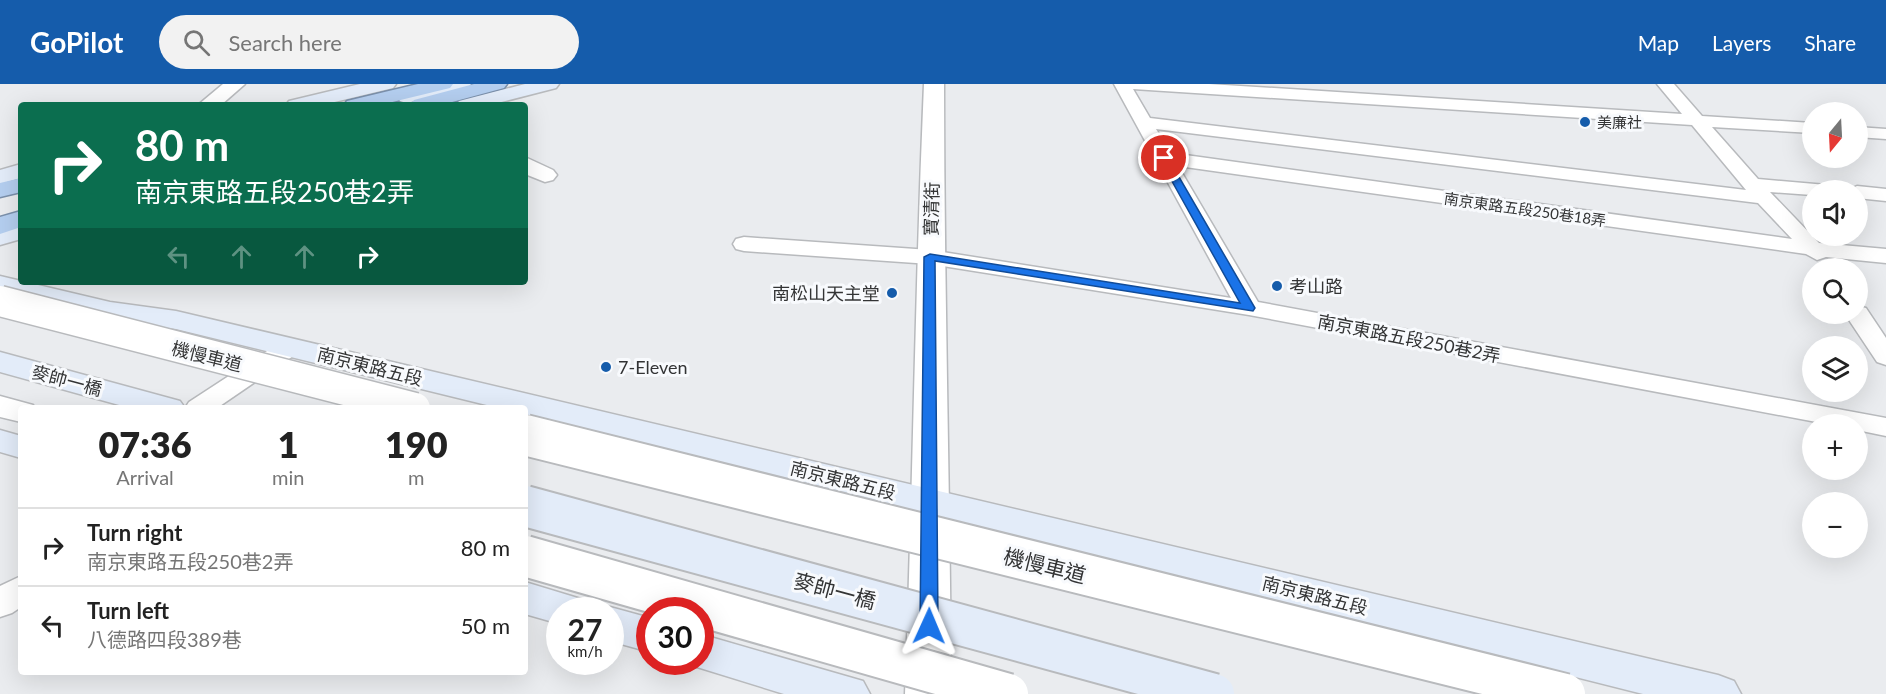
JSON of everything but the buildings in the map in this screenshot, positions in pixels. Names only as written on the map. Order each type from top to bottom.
[{"type":"highway","points":[[368,102],[442,84]]},
{"type":"highway","points":[[429,102],[498,84]]},
{"type":"highway","points":[[0,179],[18,177]]},
{"type":"highway","points":[[0,190],[18,186]]},
{"type":"highway","points":[[0,213],[18,208]]},
{"type":"highway","points":[[0,226],[18,220]]},
{"type":"main road","points":[[309,102],[386,84]]},
{"type":"main road","points":[[387,102],[461,84]]},
{"type":"main road","points":[[478,102],[549,84]]},
{"type":"main road","points":[[0,179],[18,172]]},
{"type":"main road","points":[[0,195],[18,192]]},
{"type":"main road","points":[[0,237],[18,232]]},
{"type":"main road","name":"南京東路五段","points":[[0,285],[110,311],[176,320],[290,347],[1718,694]]},
{"type":"main road","name":"麥帥一橋","points":[[0,362],[157,405]]},
{"type":"main road","name":"麥帥一橋","points":[[0,377],[102,405]]},
{"type":"main road","points":[[0,441],[18,446]]},
{"type":"main road","name":"麥帥一橋","points":[[528,507],[1214,694]]},
{"type":"main road","name":"麥帥一橋","points":[[528,521],[1162,694]]},
{"type":"main road","points":[[528,599],[546,604]]},
{"type":"main road","points":[[714,655],[847,694]]},
{"type":"street","points":[[212,102],[235,84]]},
{"type":"street","name":"寶清街","points":[[928,694],[931,501],[930,257],[934,84]]},
{"type":"street","name":"機慢車道","points":[[0,301],[148,342],[403,405]]},
{"type":"street","points":[[0,406],[18,411]]},
{"type":"street","name":"機慢車道","points":[[528,436],[1564,694]]},
{"type":"street","points":[[528,557],[1008,694]]},
{"type":"lane","points":[[1122,84],[1249,308]]},
{"type":"lane","points":[[1134,84],[1802,127]]},
{"type":"lane","points":[[1665,84],[1693,119],[1821,258]]},
{"type":"lane","points":[[1142,122],[1759,191],[1802,190]]},
{"type":"lane","points":[[1868,133],[1886,134]]},
{"type":"lane","name":"南京東路五段250巷18弄","points":[[1164,158],[1815,249],[1886,256]]},
{"type":"lane","points":[[1868,193],[1886,195]]},
{"type":"lane","name":"南京東路五段250巷2弄","points":[[744,244],[930,257],[1249,308],[1886,427]]},
{"type":"lane","points":[[1864,324],[1886,357]]},
{"type":"lane","points":[[203,405],[290,347]]},
{"type":"lane","points":[[0,604],[18,591]]},
{"type":"place","name":"美廉社","points":[[1585,122]]},
{"type":"place","name":"考山路","points":[[1277,286]]},
{"type":"place","name":"南松山天主堂","points":[[892,293]]},
{"type":"place","name":"7-Eleven","points":[[606,367]]},
{"type":"route","points":[[929,626],[930,257],[1249,308],[1164,158]]}]
